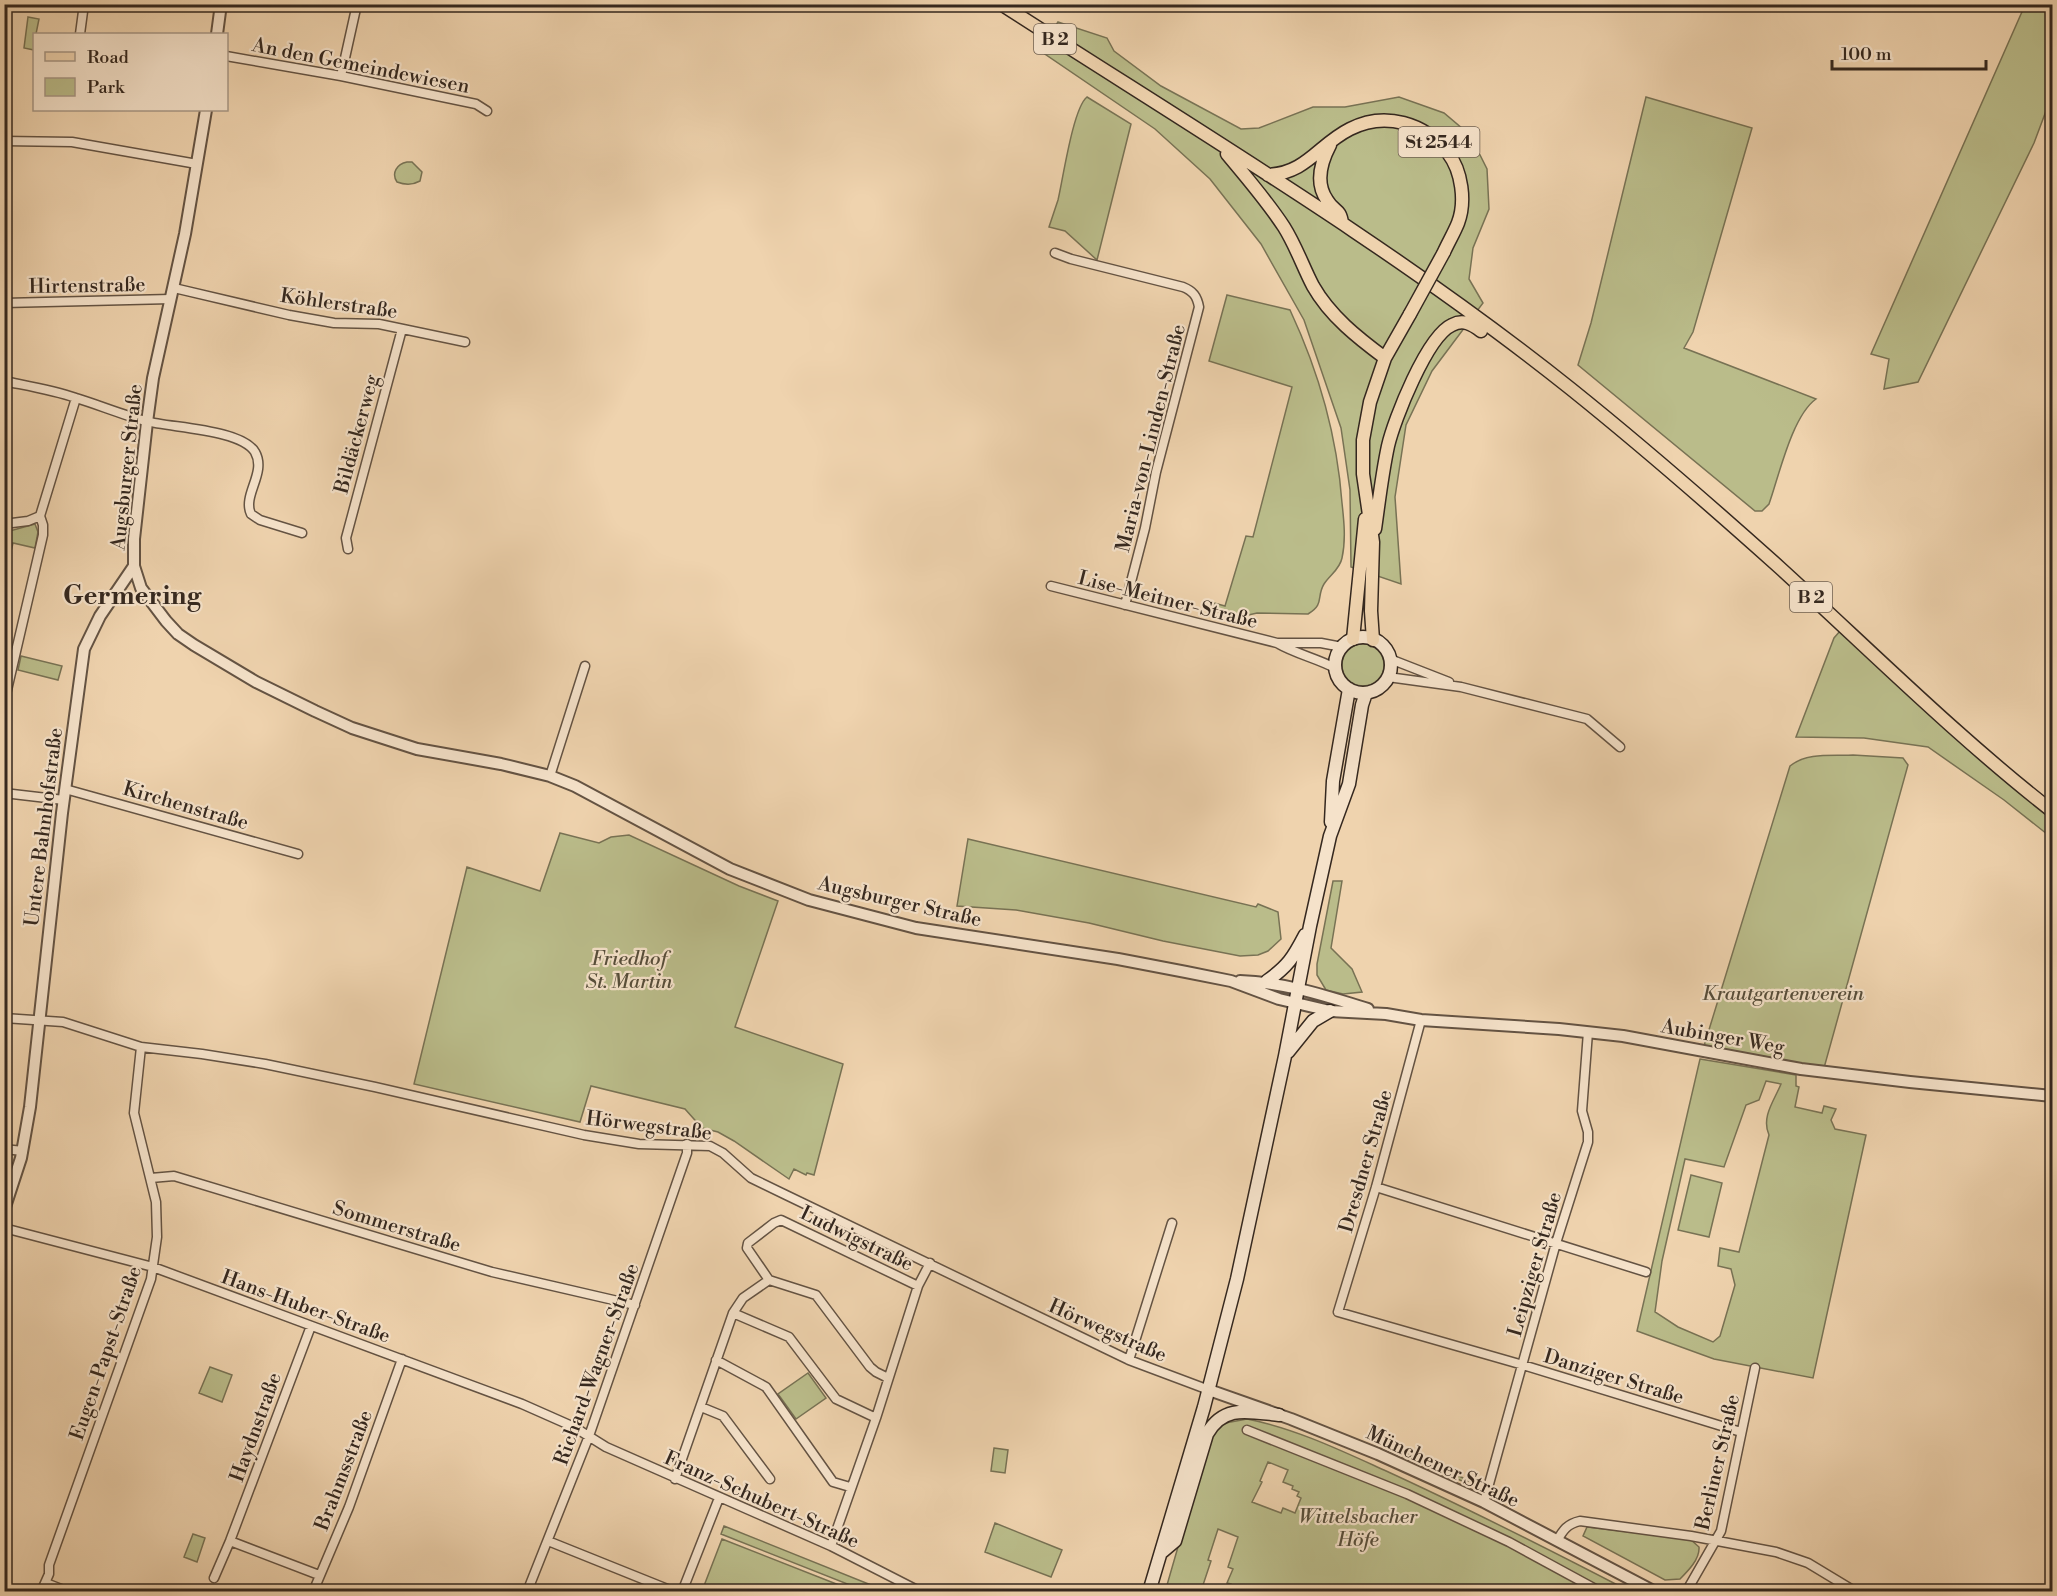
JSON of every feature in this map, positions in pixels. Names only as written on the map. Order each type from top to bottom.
[{"type":"main road","name":"B 2","points":[[1001,4],[1342,224],[1440,291],[1567,386],[1653,457],[1777,566],[1957,732],[2052,812]]},
{"type":"main road","name":"St 2544","points":[[1330,144],[1364,123],[1389,120],[1404,122],[1419,128],[1442,144],[1451,157],[1457,170],[1462,200],[1458,222],[1444,252],[1385,358],[1370,402],[1363,440],[1363,474],[1373,542],[1371,611],[1373,640]]},
{"type":"main road","points":[[1219,144],[1274,212],[1296,248],[1314,286],[1330,310],[1350,330],[1385,358]]},
{"type":"main road","points":[[1268,175],[1291,171],[1330,144]]},
{"type":"main road","points":[[1330,144],[1322,165],[1321,188],[1326,199],[1340,213],[1342,224]]},
{"type":"main road","points":[[1373,542],[1384,469],[1396,420],[1415,376],[1432,347],[1447,328],[1462,322],[1472,323],[1485,333],[1497,334]]},
{"type":"main road","name":"St 2544","points":[[1353,639],[1367,506]]},
{"type":"main road","points":[[1353,639],[1373,640],[1386,650],[1390,659],[1391,667],[1388,677],[1380,687],[1366,693],[1349,689],[1338,677],[1335,668],[1337,656],[1342,647],[1353,639]]},
{"type":"main road","points":[[1330,836],[1333,781],[1349,689]]},
{"type":"main road","points":[[1149,1592],[1209,1390],[1237,1279],[1299,989],[1310,926],[1330,836],[1349,784],[1366,693]]},
{"type":"main road","points":[[1266,981],[1283,970],[1290,962],[1310,926]]},
{"type":"main road","points":[[1285,1056],[1313,1021],[1330,1011]]},
{"type":"main road","points":[[1161,1553],[1175,1541],[1207,1434],[1216,1420],[1224,1415],[1239,1412],[1279,1414]]},
{"type":"street","points":[[80,33],[84,4]]},
{"type":"street","points":[[217,33],[221,4]]},
{"type":"street","points":[[340,76],[357,4]]},
{"type":"street","name":"An den Gemeindewiesen","points":[[228,56],[340,76],[476,104],[487,111]]},
{"type":"street","name":"Augsburger Straße","points":[[206,111],[174,288],[153,378],[134,539],[134,566],[141,588],[178,634],[210,656],[265,687],[352,728],[408,747],[501,764],[550,776],[575,786],[730,869],[809,900],[916,928],[1118,959],[1231,981],[1296,1003]]},
{"type":"street","points":[[4,141],[72,142],[197,164]]},
{"type":"street","name":"Maria-von-Linden-Straße","points":[[1055,253],[1183,287],[1191,290],[1196,296],[1199,307],[1156,472],[1145,528],[1125,605]]},
{"type":"street","name":"Köhlerstraße","points":[[174,288],[289,315],[334,323],[379,324],[465,342]]},
{"type":"street","name":"Hirtenstraße","points":[[4,303],[171,299]]},
{"type":"street","name":"Bildäckerweg","points":[[348,549],[346,538],[402,329]]},
{"type":"street","points":[[4,381],[76,398],[147,422],[215,433],[245,443],[256,454],[259,467],[249,504],[251,514],[260,520],[302,533]]},
{"type":"street","points":[[4,703],[43,535],[44,525],[40,516],[76,398]]},
{"type":"street","points":[[4,524],[28,521],[40,516]]},
{"type":"street","name":"Untere Bahnhofstraße","points":[[4,1210],[23,1151],[30,1107],[64,795],[84,650],[100,616],[134,566]]},
{"type":"street","name":"Lise-Meitner-Straße","points":[[1051,586],[1277,643],[1321,643],[1342,647]]},
{"type":"street","name":"Lise-Meitner-Straße","points":[[1277,643],[1296,654],[1316,659],[1335,668]]},
{"type":"street","points":[[1390,659],[1461,687],[1587,720],[1620,747]]},
{"type":"street","points":[[550,776],[585,666]]},
{"type":"street","points":[[1388,677],[1461,687]]},
{"type":"street","name":"Kirchenstraße","points":[[4,793],[64,795],[298,854]]},
{"type":"street","name":"Augsburger Straße","points":[[1231,981],[1266,981],[1299,989]]},
{"type":"street","name":"Aubinger Weg","points":[[1299,989],[1386,1014],[1420,1020],[1559,1029],[1623,1036],[1801,1069],[2052,1096]]},
{"type":"street","name":"Aubinger Weg","points":[[1296,1003],[1330,1011],[1386,1014]]},
{"type":"street","name":"Hörwegstraße","points":[[4,1018],[63,1022],[141,1047],[265,1064],[375,1086],[584,1135],[639,1144],[687,1144],[715,1147],[751,1178],[1130,1360],[1209,1390]]},
{"type":"street","name":"Dresdner Straße","points":[[1338,1311],[1376,1187],[1420,1020]]},
{"type":"street","name":"Leipziger Straße","points":[[1484,1502],[1588,1137],[1582,1111],[1588,1032]]},
{"type":"street","name":"Eugen-Papst-Straße","points":[[41,1592],[148,1289],[153,1267],[157,1220],[151,1178],[134,1113],[141,1047]]},
{"type":"street","name":"Richard-Wagner-Straße","points":[[527,1592],[589,1436],[687,1153],[687,1144]]},
{"type":"street","points":[[4,1149],[23,1151]]},
{"type":"street","name":"Sommerstraße","points":[[151,1178],[174,1176],[498,1274],[635,1305]]},
{"type":"street","points":[[1376,1187],[1646,1272]]},
{"type":"street","name":"Ludwigstraße","points":[[769,1280],[747,1248],[748,1243],[781,1220],[918,1286]]},
{"type":"street","points":[[1130,1360],[1172,1223]]},
{"type":"street","name":"Hans-Huber-Straße","points":[[4,1228],[153,1267],[522,1404],[589,1436]]},
{"type":"street","name":"Ludwigstraße","points":[[831,1546],[876,1418],[918,1286],[930,1263]]},
{"type":"street","points":[[675,1479],[733,1313],[743,1298],[769,1280],[816,1295],[873,1370],[888,1378]]},
{"type":"street","name":"Danziger Straße","points":[[1338,1311],[1741,1432]]},
{"type":"street","points":[[733,1313],[789,1337],[836,1399],[876,1418]]},
{"type":"street","name":"Haydnstraße","points":[[214,1578],[310,1326]]},
{"type":"street","name":"Brahmsstraße","points":[[312,1592],[349,1507],[402,1359]]},
{"type":"street","points":[[716,1360],[766,1387],[833,1482],[850,1487]]},
{"type":"street","name":"Berliner Straße","points":[[1686,1592],[1721,1531],[1755,1368]]},
{"type":"street","name":"Münchener Straße","points":[[1209,1390],[1279,1414],[1359,1446],[1484,1502],[1655,1592]]},
{"type":"street","points":[[701,1407],[723,1416],[770,1479]]},
{"type":"street","name":"Münchener Straße","points":[[1247,1430],[1407,1494],[1490,1533],[1601,1592]]},
{"type":"street","name":"Franz-Schubert-Straße","points":[[589,1436],[606,1447],[675,1479],[831,1546],[917,1590]]},
{"type":"street","points":[[682,1592],[719,1498]]},
{"type":"street","points":[[1557,1541],[1564,1528],[1580,1521],[1716,1540],[1776,1552],[1808,1563],[1856,1592]]},
{"type":"street","points":[[230,1541],[320,1575]]},
{"type":"street","points":[[548,1541],[675,1592]]},
{"type":"street","points":[[46,1583],[69,1592]]},
{"type":"green space","points":[[2025,5],[2052,5],[2052,95],[2034,143],[1918,382],[1884,389],[1889,359],[1871,354]]},
{"type":"green space","points":[[28,17],[39,19],[36,33],[33,33],[33,50],[24,48]]},
{"type":"green space","points":[[1058,22],[1107,38],[1114,51],[1161,86],[1241,129],[1259,128],[1313,107],[1345,107],[1399,97],[1444,113],[1470,135],[1487,169],[1489,209],[1473,248],[1469,279],[1483,303],[1432,371],[1406,425],[1395,497],[1401,584],[1351,567],[1350,490],[1341,428],[1304,320],[1261,244],[1210,179],[1155,129],[1039,50]]},
{"type":"green space","points":[[1087,97],[1131,124],[1097,260],[1065,231],[1049,227],[1058,200],[1077,115]]},
{"type":"green space","points":[[1646,97],[1752,128],[1693,332],[1684,348],[1816,399],[1808,407],[1793,432],[1769,504],[1762,511],[1755,511],[1578,365],[1591,323]]},
{"type":"green space","points":[[407,162],[412,162],[422,172],[420,181],[409,184],[397,182],[396,169]]},
{"type":"green space","points":[[1227,295],[1290,310],[1310,357],[1325,404],[1340,478],[1344,544],[1339,565],[1324,584],[1317,607],[1308,614],[1257,613],[1240,617],[1214,611],[1214,603],[1225,606],[1246,536],[1253,537],[1292,387],[1209,361]]},
{"type":"green space","points":[[35,524],[38,532],[35,548],[13,543],[7,568],[5,568],[6,532]]},
{"type":"green space","points":[[1840,631],[2052,819],[2052,838],[2004,800],[1928,747],[1864,738],[1796,737],[1834,638]]},
{"type":"green space","points":[[1363,644],[1378,650],[1384,665],[1378,680],[1363,686],[1348,680],[1342,665],[1348,650]]},
{"type":"green space","points":[[21,656],[62,666],[58,680],[18,670]]},
{"type":"green space","name":"Krautgartenverein","points":[[1853,755],[1903,758],[1908,765],[1824,1068],[1704,1046],[1790,766],[1812,757]]},
{"type":"green space","name":"Friedhof St. Martin","points":[[560,833],[599,843],[611,837],[629,835],[739,886],[778,901],[735,1027],[843,1064],[814,1175],[807,1173],[806,1175],[794,1169],[789,1179],[734,1141],[718,1132],[702,1128],[685,1109],[591,1086],[580,1122],[414,1084],[467,867],[540,891]]},
{"type":"green space","points":[[968,839],[1256,907],[1258,904],[1278,912],[1281,939],[1268,951],[1258,955],[1240,956],[1089,923],[1016,910],[957,906]]},
{"type":"green space","points":[[1333,881],[1342,881],[1331,948],[1352,969],[1362,992],[1343,994],[1326,990],[1317,975],[1317,964]]},
{"type":"green space","points":[[1700,1059],[1796,1075],[1796,1086],[1799,1087],[1795,1107],[1822,1113],[1824,1106],[1836,1109],[1831,1120],[1835,1129],[1866,1135],[1813,1378],[1714,1359],[1637,1331]],"holes":[[[1766,1081],[1781,1084],[1767,1115],[1769,1135],[1739,1252],[1720,1248],[1718,1266],[1731,1269],[1735,1285],[1720,1336],[1713,1342],[1678,1327],[1655,1312],[1662,1261],[1685,1159],[1724,1167],[1746,1105],[1759,1100]]]},
{"type":"green space","points":[[1691,1175],[1722,1183],[1709,1237],[1678,1230]]},
{"type":"green space","points":[[210,1367],[232,1375],[222,1402],[199,1393]]},
{"type":"green space","points":[[808,1373],[826,1398],[796,1419],[778,1394]]},
{"type":"green space","name":"Wittelsbacher Höfe","points":[[1247,1419],[1317,1440],[1446,1499],[1629,1591],[1228,1591],[1231,1584],[1227,1583],[1233,1569],[1228,1567],[1238,1537],[1218,1529],[1201,1591],[1165,1592],[1210,1436],[1220,1424]],"holes":[[[1268,1462],[1288,1470],[1283,1482],[1293,1486],[1292,1489],[1299,1492],[1297,1496],[1301,1498],[1295,1513],[1283,1508],[1281,1513],[1252,1502],[1262,1482],[1260,1481]]]},
{"type":"green space","points":[[1387,1444],[1470,1481],[1462,1481],[1386,1448]]},
{"type":"green space","points":[[994,1448],[1008,1450],[1005,1473],[991,1471]]},
{"type":"green space","points":[[995,1523],[1062,1550],[1051,1577],[985,1552]]},
{"type":"green space","points":[[724,1526],[886,1591],[865,1591],[721,1534]]},
{"type":"green space","points":[[1587,1527],[1690,1539],[1699,1547],[1698,1556],[1680,1579],[1665,1580],[1583,1536]]},
{"type":"green space","points":[[193,1534],[205,1538],[197,1562],[184,1557]]},
{"type":"green space","points":[[722,1539],[849,1589],[848,1591],[702,1591]]},
{"type":"district","name":"Germering","points":[[132,595]]}]
